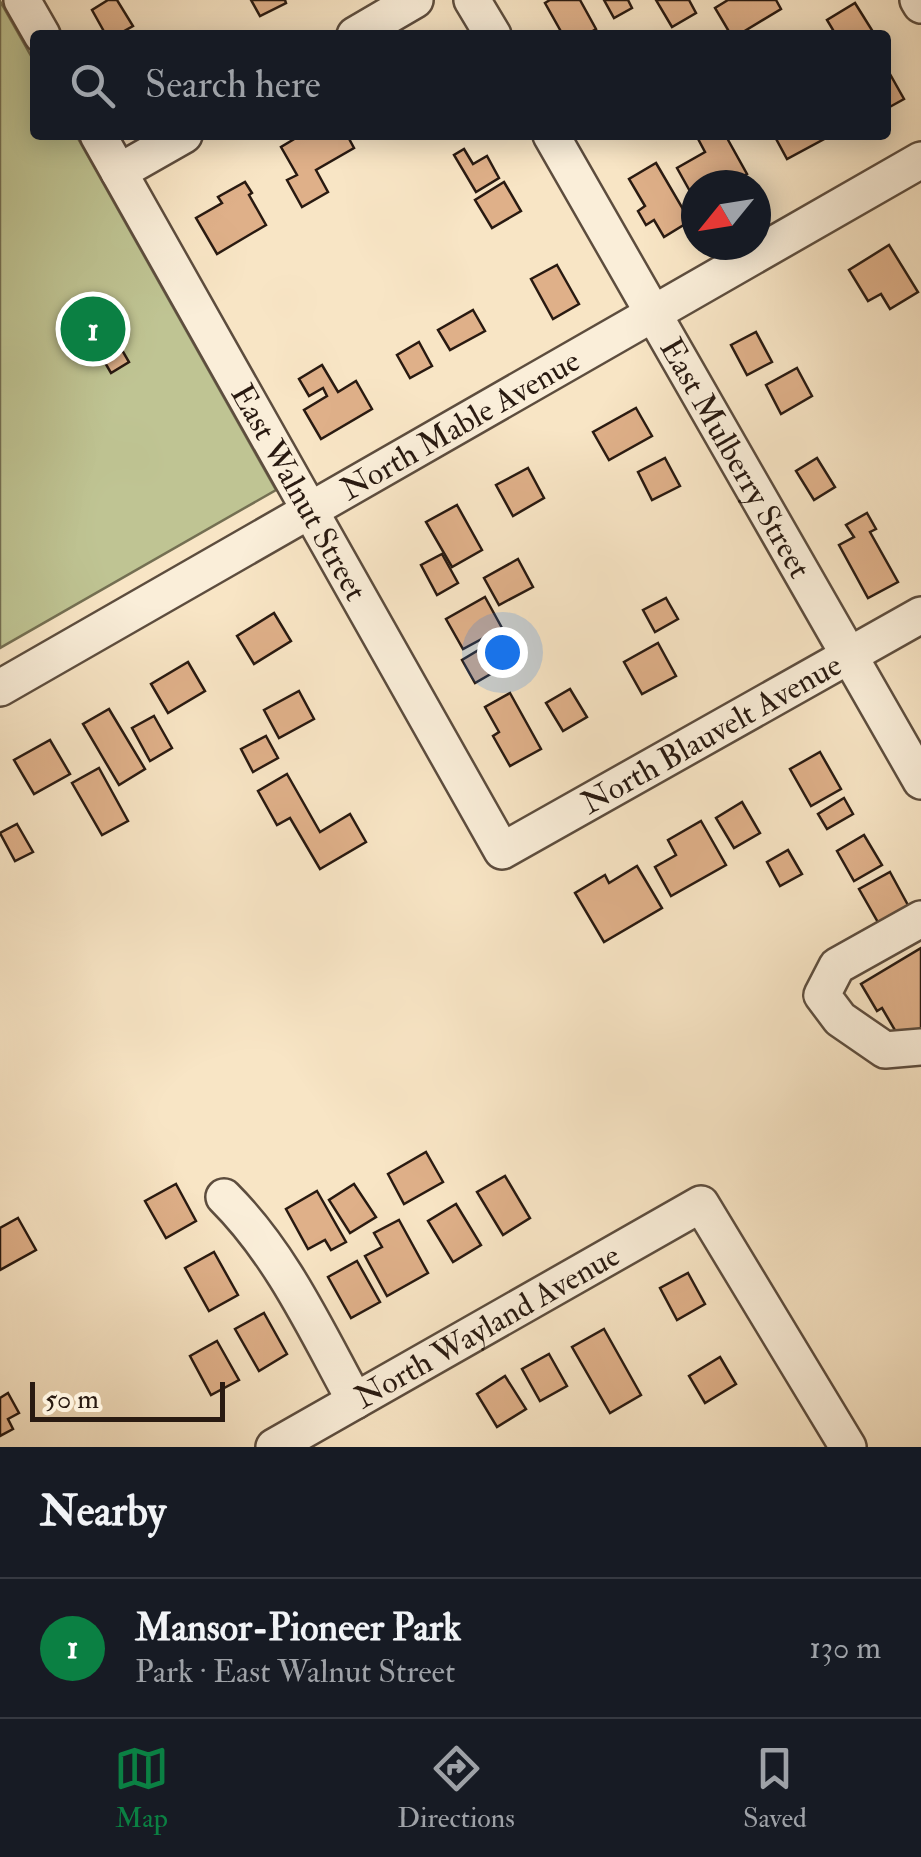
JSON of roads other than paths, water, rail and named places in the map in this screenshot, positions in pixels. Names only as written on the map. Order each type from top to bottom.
[{"type":"street","points":[[22,0],[39,30]]},
{"type":"street","points":[[364,30],[415,0]]},
{"type":"street","points":[[472,0],[490,30]]},
{"type":"street","name":"East Walnut Street","points":[[101,140],[502,851]]},
{"type":"street","points":[[118,172],[175,140]]},
{"type":"street","name":"East Mulberry Street","points":[[553,140],[921,780]]},
{"type":"street","name":"North Mable Avenue","points":[[0,688],[921,160]]},
{"type":"street","name":"North Blauvelt Avenue","points":[[502,851],[921,615]]},
{"type":"street","points":[[921,918],[837,966],[822,995],[840,1019],[884,1050],[921,1047]]},
{"type":"street","points":[[224,1197],[253,1226],[280,1264],[355,1402]]},
{"type":"street","name":"North Wayland Avenue","points":[[274,1447],[701,1204],[848,1447]]},
{"type":"place","name":"Mansor-Pioneer Park","points":[[93,329]]}]
